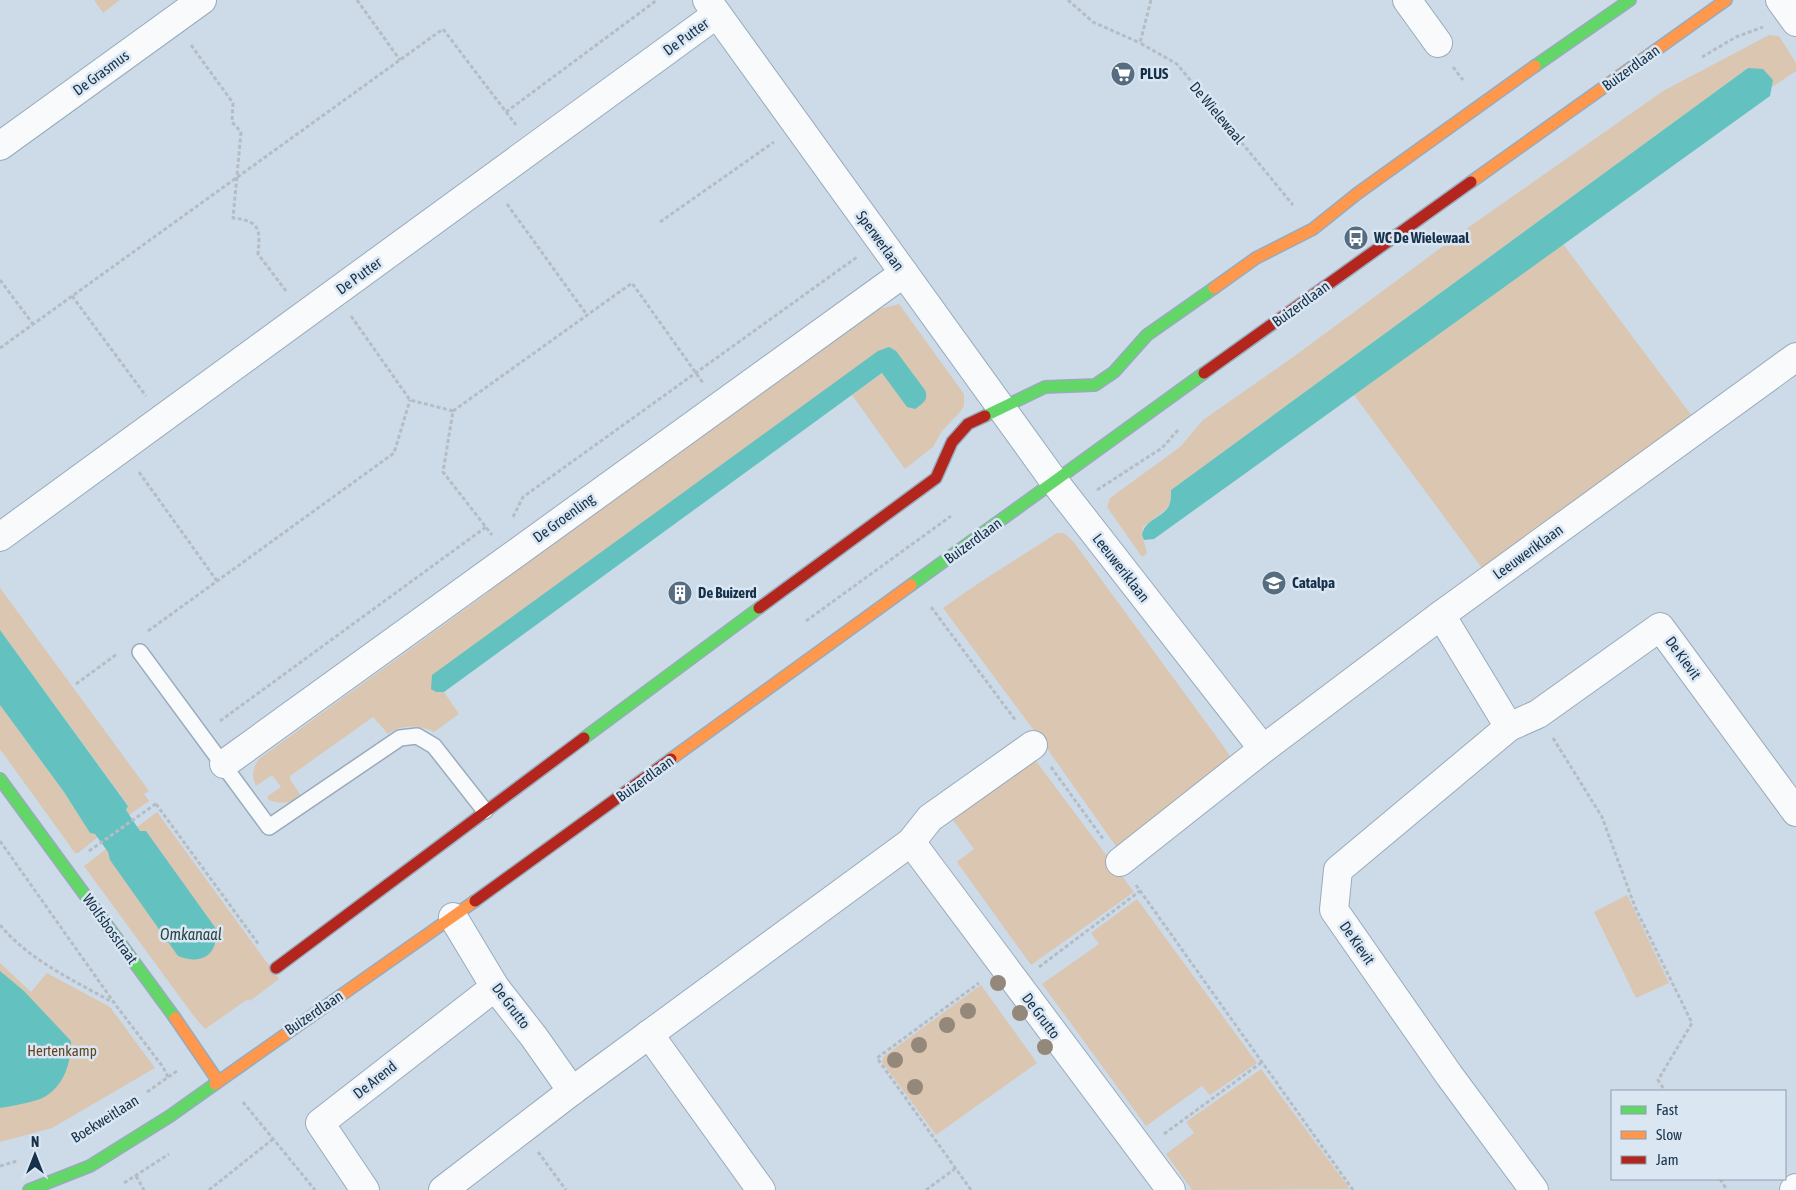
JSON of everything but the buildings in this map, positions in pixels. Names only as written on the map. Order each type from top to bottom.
[{"type":"street","name":"De Grasmus","points":[[0,146],[202,0]]},
{"type":"street","points":[[1407,0],[1438,43]]},
{"type":"street","points":[[276,968],[936,478],[952,442],[968,424],[1045,387],[1095,385],[1114,372],[1147,335],[1256,258],[1313,229],[1403,161],[1630,0]]},
{"type":"street","name":"Buizerdlaan","points":[[218,1080],[454,917],[1054,481],[1726,0]]},
{"type":"street","points":[[1780,0],[1796,22]]},
{"type":"street","name":"Sperwerlaan","points":[[712,7],[1054,481]]},
{"type":"street","name":"De Putter","points":[[0,537],[534,148],[712,7]]},
{"type":"street","name":"De Groenling","points":[[224,764],[504,551],[719,406],[904,273]]},
{"type":"street","name":"Leeuweriklaan","points":[[1120,862],[1263,749],[1441,615],[1796,357]]},
{"type":"street","name":"Leeuweriklaan","points":[[1054,481],[1263,749]]},
{"type":"street","points":[[1441,615],[1509,727]]},
{"type":"street","name":"De Kievit","points":[[1534,1190],[1449,1075],[1334,910],[1338,870],[1509,727],[1538,714],[1660,627],[1796,812]]},
{"type":"street","points":[[443,1190],[572,1091],[911,842],[930,818],[1034,744]]},
{"type":"street","name":"Wolfsbosstraat","points":[[0,779],[194,1044],[218,1080]]},
{"type":"street","name":"De Grutto","points":[[911,842],[1171,1190]]},
{"type":"street","name":"De Grutto","points":[[454,917],[496,987],[572,1091]]},
{"type":"street","name":"De Arend","points":[[365,1190],[320,1123],[496,987]]},
{"type":"street","points":[[649,1034],[761,1190]]},
{"type":"street","points":[[29,1190],[90,1166],[108,1156],[170,1116],[218,1080]]},
{"type":"lane","points":[[140,652],[269,827],[400,738],[417,736],[434,746],[485,811]]},
{"type":"path","points":[[357,0],[400,60]]},
{"type":"path","points":[[506,112],[657,0]]},
{"type":"path","name":"De Wielewaal","points":[[1068,0],[1093,22],[1140,43],[1177,64],[1313,229]]},
{"type":"path","points":[[1140,43],[1151,0]]},
{"type":"path","points":[[173,21],[233,103],[232,122],[241,132],[233,218],[244,219],[255,225],[260,234],[258,254],[304,316]]},
{"type":"path","points":[[0,348],[444,28],[534,148]]},
{"type":"path","points":[[660,222],[798,126]]},
{"type":"path","points":[[490,180],[587,315]]},
{"type":"path","name":"De Groenling","points":[[504,551],[523,497],[880,240]]},
{"type":"path","points":[[0,280],[33,324]]},
{"type":"path","points":[[504,551],[443,472],[453,411],[632,283],[719,406]]},
{"type":"path","points":[[335,293],[410,400],[453,411]]},
{"type":"path","points":[[72,296],[162,419]]},
{"type":"path","points":[[141,636],[394,453],[410,400]]},
{"type":"path","points":[[122,448],[217,581]]},
{"type":"path","points":[[201,734],[486,527]]},
{"type":"path","points":[[928,602],[1120,862],[1353,1190]]},
{"type":"path","points":[[76,684],[119,652]]},
{"type":"path","points":[[1538,714],[1602,817],[1635,907],[1692,1023],[1658,1080],[1664,1090]]},
{"type":"path","points":[[97,846],[157,803],[276,968]]},
{"type":"path","points":[[0,841],[115,1004],[163,1067],[168,1078]]},
{"type":"path","points":[[971,1190],[877,1058],[982,981],[1011,976],[1140,891]]},
{"type":"path","points":[[0,926],[10,938],[34,957],[115,1004]]},
{"type":"path","name":"Boekweitlaan","points":[[144,1095],[200,1055]]},
{"type":"path","points":[[1141,1150],[1262,1062]]},
{"type":"path","points":[[244,1102],[315,1190]]},
{"type":"path","points":[[522,1130],[566,1190]]},
{"type":"path","points":[[210,1190],[273,1139]]},
{"type":"path","points":[[0,1166],[23,1159]]},
{"type":"path","points":[[926,1190],[956,1168]]},
{"type":"path","points":[[136,1176],[144,1190]]},
{"type":"green space","points":[[94,0],[120,0],[103,13]]},
{"type":"green space","points":[[1769,35],[1779,36],[1796,63],[1796,71],[1772,87],[1773,80],[1748,68],[1171,490],[1170,505],[1143,527],[1142,535],[1147,553],[1142,557],[1107,507],[1110,498],[1180,447],[1203,420],[1296,355],[1469,227],[1663,91]]},
{"type":"green space","points":[[1563,244],[1692,416],[1482,568],[1354,395]]},
{"type":"green space","points":[[899,304],[964,394],[964,406],[942,431],[933,447],[905,469],[852,395],[883,373],[927,396],[925,390],[893,349],[436,692],[444,692],[459,714],[434,732],[422,728],[405,727],[388,734],[373,717],[290,776],[301,796],[297,799],[285,802],[268,800],[268,796],[281,787],[272,775],[256,786],[254,771],[260,758],[871,311]]},
{"type":"green space","points":[[1057,533],[1064,533],[1073,541],[1235,764],[1118,849],[1041,740],[943,608]]},
{"type":"green space","points":[[0,588],[149,791],[144,794],[149,801],[129,815],[126,810],[128,805],[0,630]]},
{"type":"green space","points":[[0,705],[64,792],[90,833],[98,837],[78,853],[75,853],[0,749]]},
{"type":"green space","points":[[1033,757],[1134,892],[1031,965],[957,862],[974,849],[950,816]]},
{"type":"green space","points":[[157,812],[279,979],[250,1001],[248,999],[205,1029],[84,866],[106,849],[216,945],[217,930],[146,831],[140,831],[137,827]]},
{"type":"green space","points":[[1627,895],[1669,983],[1636,998],[1594,912]]},
{"type":"green space","points":[[1137,899],[1257,1063],[1210,1095],[1202,1086],[1146,1126],[1042,984],[1099,944],[1091,933]]},
{"type":"green space","name":"Hertenkamp","points":[[0,963],[31,992],[47,973],[110,1007],[155,1068],[52,1128],[0,1142]]},
{"type":"green space","points":[[981,985],[1037,1063],[936,1135],[882,1062],[883,1057]]},
{"type":"green space","points":[[1261,1069],[1350,1189],[1192,1190],[1166,1154],[1194,1133],[1186,1122]]},
{"type":"water","points":[[1748,68],[1763,69],[1773,80],[1770,96],[1154,539],[1144,540],[1142,535],[1146,526],[1169,506],[1171,490]]},
{"type":"water","points":[[889,347],[896,351],[925,390],[926,399],[918,407],[915,409],[907,407],[882,373],[444,692],[436,692],[431,689],[432,675],[878,351]]},
{"type":"water","name":"Omkanaal","points":[[0,630],[128,806],[126,810],[140,831],[146,831],[217,930],[214,946],[206,956],[200,959],[186,959],[178,956],[110,860],[108,852],[95,834],[90,833],[64,792],[0,705]]},
{"type":"water","points":[[0,971],[24,991],[71,1041],[70,1057],[66,1072],[53,1091],[37,1100],[0,1108]]},
{"type":"traffic: fast","points":[[1535,66],[1630,0]]},
{"type":"traffic: fast","points":[[985,416],[1045,387],[1095,385],[1114,372],[1147,335],[1214,288]]},
{"type":"traffic: fast","points":[[911,585],[1204,373]]},
{"type":"traffic: fast","points":[[584,738],[759,608]]},
{"type":"traffic: fast","points":[[0,779],[175,1018]]},
{"type":"traffic: fast","points":[[29,1190],[90,1166],[170,1116],[215,1084]]},
{"type":"traffic: slow","points":[[1471,182],[1726,0]]},
{"type":"traffic: slow","points":[[1214,288],[1256,258],[1313,229],[1358,193],[1535,66]]},
{"type":"traffic: slow","points":[[671,759],[911,585]]},
{"type":"traffic: slow","points":[[215,1084],[475,901]]},
{"type":"traffic: slow","points":[[175,1018],[218,1081]]},
{"type":"traffic: jam","points":[[1204,373],[1471,182]]},
{"type":"traffic: jam","points":[[759,608],[936,478],[952,442],[968,424],[985,416]]},
{"type":"traffic: jam","points":[[276,968],[584,738]]},
{"type":"traffic: jam","points":[[475,901],[671,759]]},
{"type":"place","name":"PLUS","points":[[1123,74]]},
{"type":"place","name":"WC De Wielewaal","points":[[1356,238]]},
{"type":"place","name":"Catalpa","points":[[1274,583]]},
{"type":"place","name":"De Buizerd","points":[[680,593]]}]
